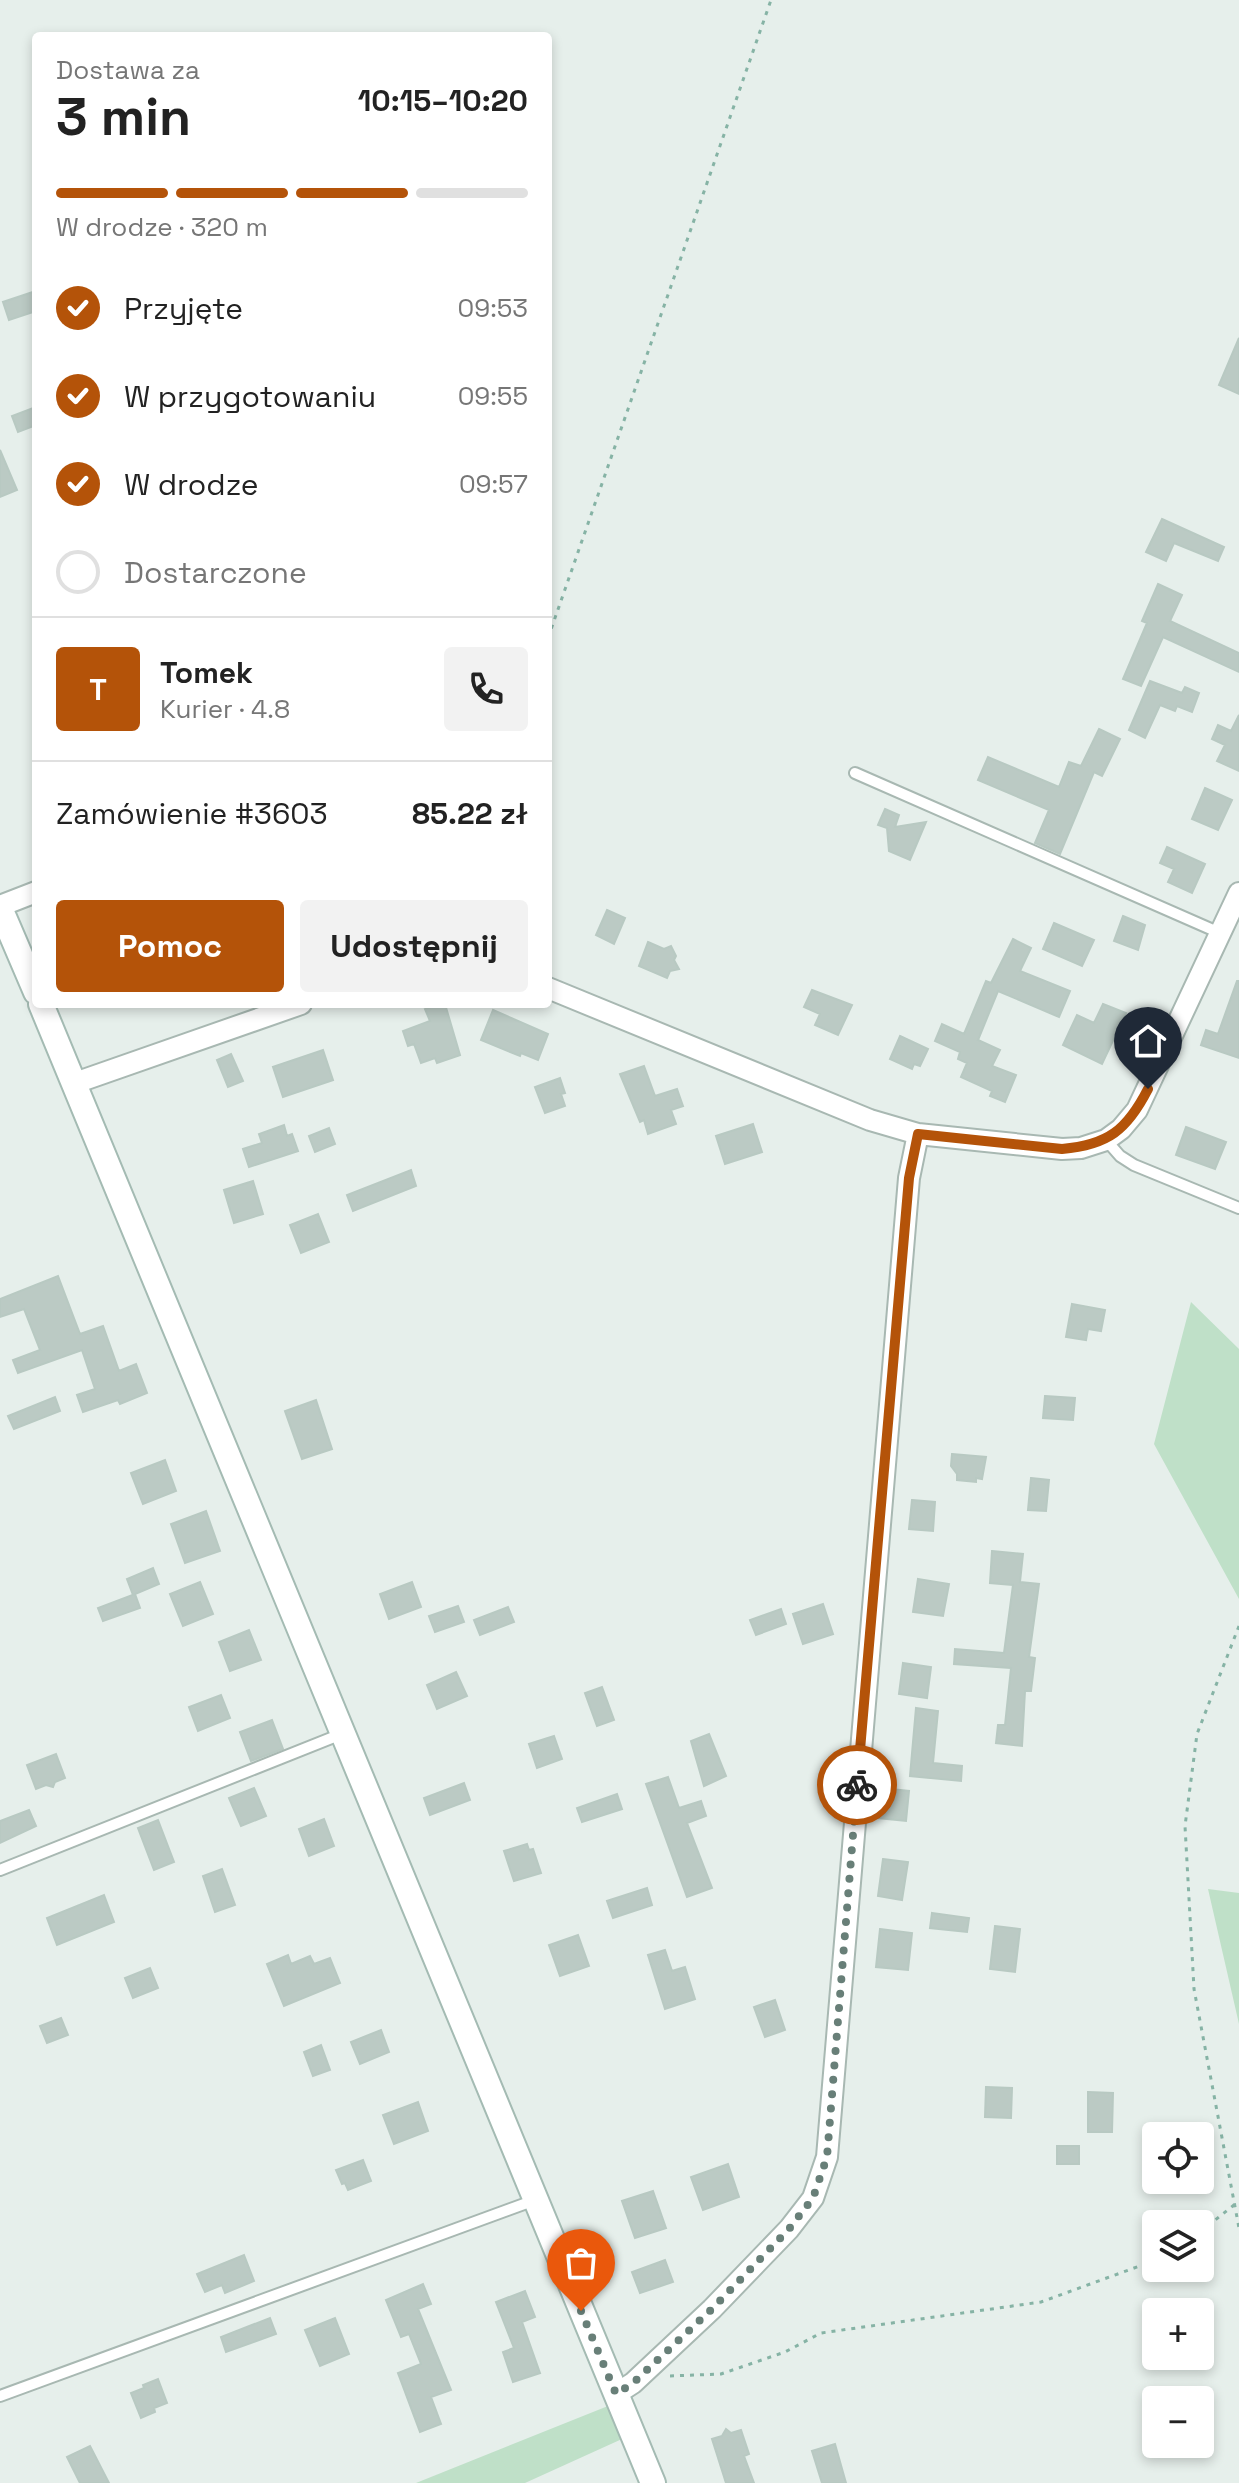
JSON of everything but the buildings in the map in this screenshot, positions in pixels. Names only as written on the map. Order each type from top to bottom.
[{"type":"street","points":[[552,990],[870,1120],[918,1134],[1062,1149],[1081,1148],[1106,1140],[1121,1129],[1137,1110],[1239,893]]},
{"type":"street","points":[[32,894],[0,907],[32,983]]},
{"type":"street","points":[[43,1008],[653,2483]]},
{"type":"street","points":[[75,1083],[290,1008]]},
{"type":"street","points":[[616,2394],[648,2369],[712,2309],[802,2215],[819,2185],[827,2157],[909,1178],[918,1134]]},
{"type":"lane","points":[[855,773],[1220,933]]},
{"type":"lane","points":[[1106,1140],[1120,1156],[1134,1165],[1239,1208]]},
{"type":"lane","points":[[0,1870],[344,1733]]},
{"type":"lane","points":[[0,2396],[535,2200]]},
{"type":"path","points":[[552,627],[771,0]]},
{"type":"path","points":[[1239,1626],[1197,1734],[1185,1826],[1194,1989],[1239,2228]]},
{"type":"path","points":[[1214,2221],[1234,2205]]},
{"type":"path","points":[[648,2369],[669,2376],[721,2374],[785,2352],[821,2333],[1041,2302],[1142,2265]]},
{"type":"green space","points":[[1191,1302],[1239,1349],[1239,1599],[1154,1444]]},
{"type":"green space","points":[[1208,1889],[1239,1893],[1239,2024]]},
{"type":"green space","points":[[608,2406],[622,2439],[525,2483],[416,2483]]},
{"type":"way so far","points":[[581,2311],[616,2394],[633,2383],[712,2309],[802,2215],[813,2198],[827,2157],[857,1785]]},
{"type":"route","points":[[857,1785],[909,1178],[918,1134],[963,1141],[1081,1148],[1106,1140],[1121,1129],[1137,1110],[1148,1089]]}]
